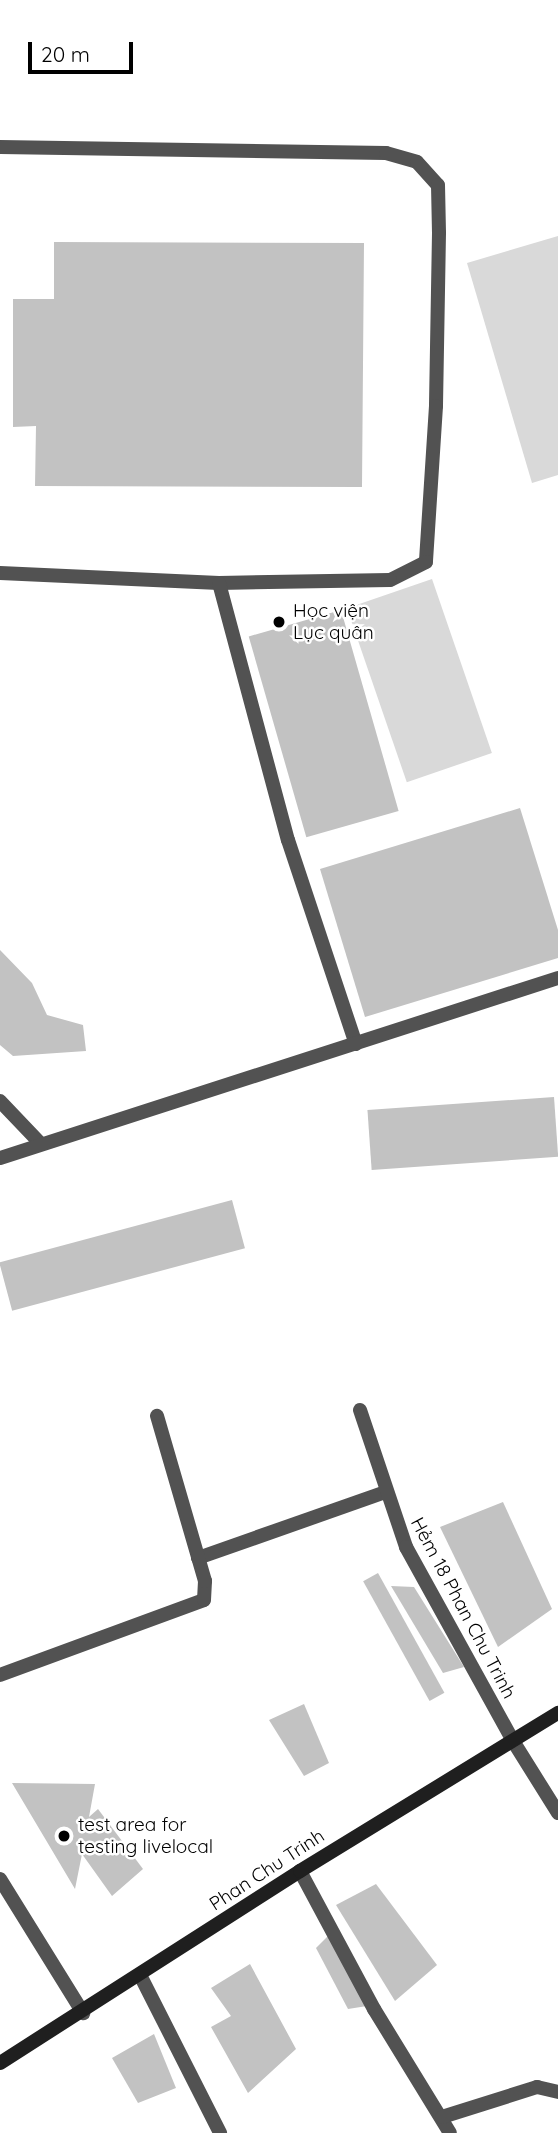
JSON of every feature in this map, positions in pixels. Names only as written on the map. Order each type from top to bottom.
[{"type":"main road","name":"Phan Chu Trinh","points":[[0,2063],[83,2013],[300,1871],[558,1713]]},
{"type":"street","points":[[0,147],[386,153],[417,162],[438,185],[436,406],[426,562],[390,580],[219,583],[0,573]]},
{"type":"street","points":[[219,583],[288,840],[356,1044]]},
{"type":"street","points":[[0,1158],[558,978]]},
{"type":"street","points":[[0,1101],[41,1144]]},
{"type":"street","name":"Hẻm 18 Phan Chu Trinh","points":[[360,1410],[385,1492],[406,1547],[513,1741],[558,1813]]},
{"type":"street","points":[[0,1675],[199,1604],[205,1581],[157,1416]]},
{"type":"street","points":[[198,1558],[385,1492]]},
{"type":"street","points":[[300,1871],[374,2009],[450,2133]]},
{"type":"street","points":[[0,1879],[83,2013]]},
{"type":"street","points":[[140,1975],[220,2133]]},
{"type":"street","points":[[442,2118],[537,2087],[558,2092]]},
{"type":"shaded area","points":[[558,236],[558,475],[532,483],[467,263]]},
{"type":"shaded area","points":[[432,579],[492,753],[407,782],[347,608]]},
{"type":"building","points":[[54,242],[364,243],[362,487],[35,486],[36,426],[13,427],[13,299],[54,299]]},
{"type":"building","points":[[341,610],[399,811],[306,837],[249,636]]},
{"type":"building","points":[[520,808],[558,930],[558,958],[365,1017],[320,869]]},
{"type":"building","points":[[0,950],[32,983],[47,1015],[83,1025],[86,1051],[13,1056],[0,1045]]},
{"type":"building","points":[[554,1097],[558,1157],[372,1170],[367,1110]]},
{"type":"building","points":[[232,1200],[245,1248],[12,1311],[0,1262]]},
{"type":"building","points":[[503,1502],[552,1609],[498,1647],[440,1527]]},
{"type":"building","points":[[378,1573],[444,1693],[430,1701],[363,1581]]},
{"type":"building","points":[[391,1586],[414,1587],[464,1667],[443,1673]]},
{"type":"building","points":[[304,1704],[329,1763],[304,1776],[269,1720]]},
{"type":"building","name":"test area for testing livelocal","points":[[12,1783],[95,1784],[89,1817],[98,1809],[143,1869],[112,1896],[82,1854],[75,1889]]},
{"type":"building","points":[[376,1884],[437,1965],[395,2001],[336,1905]]},
{"type":"building","points":[[329,1935],[367,2006],[348,2009],[316,1948]]},
{"type":"building","points":[[250,1964],[296,2049],[248,2093],[211,2027],[231,2016],[211,1988]]},
{"type":"building","points":[[154,2034],[176,2088],[138,2103],[112,2058]]},
{"type":"place","name":"Học viện Lục quân","points":[[279,622]]},
{"type":"place","name":"test area for testing livelocal","points":[[64,1836]]}]
